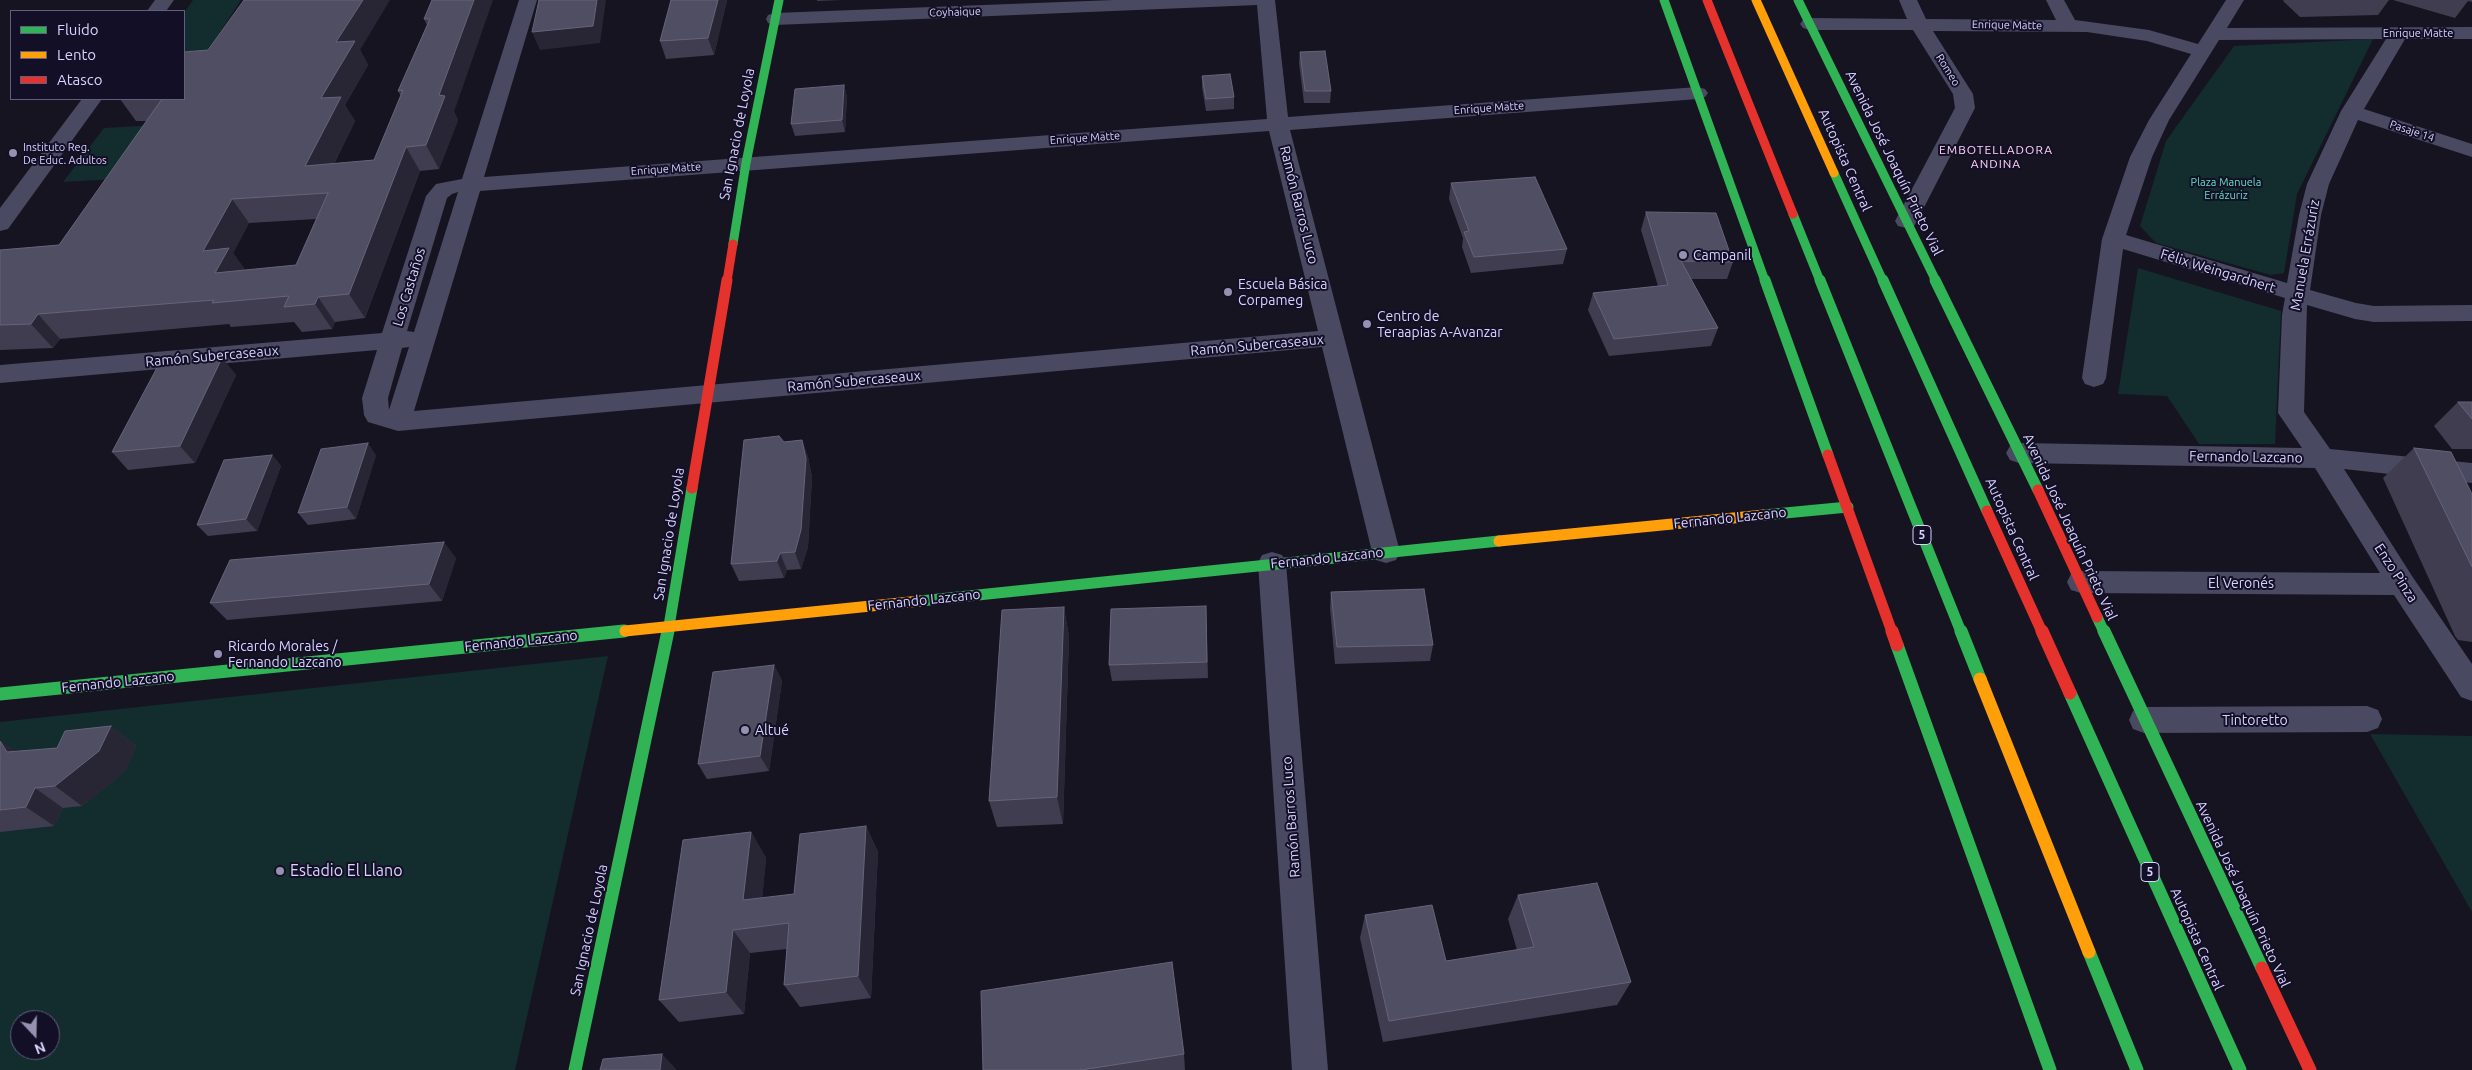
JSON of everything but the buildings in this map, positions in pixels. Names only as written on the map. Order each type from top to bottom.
[{"type":"main road","name":"San Ignacio de Loyola","points":[[575,1070],[669,626],[746,164],[779,0]]},
{"type":"main road","points":[[1664,0],[2050,1070]]},
{"type":"main road","name":"5","points":[[1707,0],[2137,1070]]},
{"type":"main road","name":"Autopista Central","points":[[1756,0],[2240,1070]]},
{"type":"main road","name":"Avenida José Joaquín Prieto Vial","points":[[1798,0],[2019,453],[2310,1070]]},
{"type":"main road","name":"Fernando Lazcano","points":[[0,694],[1272,563],[1848,506]]},
{"type":"street","points":[[388,419],[424,337],[528,0]]},
{"type":"street","name":"Coyhaique","points":[[774,19],[1256,0]]},
{"type":"street","name":"Ramón Barros Luco","points":[[1266,0],[1278,124],[1386,552]]},
{"type":"street","name":"Romeo","points":[[1906,221],[1965,108],[1963,94],[1919,24],[1908,0]]},
{"type":"street","points":[[2055,0],[2068,25]]},
{"type":"street","points":[[2094,378],[2113,239],[2138,165],[2150,135],[2235,0]]},
{"type":"street","name":"Enrique Matte","points":[[1810,24],[2068,25],[2128,31],[2202,51]]},
{"type":"street","name":"Enrique Matte","points":[[2213,34],[2472,32]]},
{"type":"street","name":"Manuela Errázuriz","points":[[2322,458],[2290,413],[2294,315],[2300,269],[2318,184],[2329,154],[2351,111],[2399,33]]},
{"type":"street","points":[[2442,33],[2472,49]]},
{"type":"street","name":"Enrique Matte","points":[[472,184],[1698,93]]},
{"type":"street","points":[[0,224],[91,100]]},
{"type":"street","name":"Pasaje 14","points":[[2351,111],[2472,151]]},
{"type":"street","name":"Los Castaños","points":[[388,419],[375,398],[437,196],[444,189],[472,184]]},
{"type":"street","name":"Félix Weingardnert","points":[[2113,239],[2365,313],[2472,313]]},
{"type":"street","name":"Ramón Subercaseaux","points":[[0,374],[424,337]]},
{"type":"street","name":"Ramón Subercaseaux","points":[[388,419],[707,394],[1332,338]]},
{"type":"street","name":"Fernando Lazcano","points":[[2019,453],[2322,458],[2368,461],[2472,473]]},
{"type":"street","name":"Enzo Pinza","points":[[2322,458],[2402,584],[2470,681]]},
{"type":"street","name":"Ramón Barros Luco","points":[[1272,563],[1310,1070]]},
{"type":"street","name":"El Veronés","points":[[2080,582],[2402,584]]},
{"type":"street","name":"Tintoretto","points":[[2144,720],[2366,720]]},
{"type":"green space","points":[[193,0],[241,0],[202,60],[185,61],[185,12]]},
{"type":"green space","name":"Plaza Manuela Errázuriz","points":[[2373,39],[2297,194],[2284,273],[2271,275],[2156,243],[2140,226],[2166,141],[2234,46]]},
{"type":"green space","points":[[171,124],[134,178],[63,182],[104,128]]},
{"type":"green space","points":[[2138,268],[2281,311],[2275,444],[2199,444],[2167,396],[2118,394]]},
{"type":"green space","name":"Estadio El Llano","points":[[608,656],[515,1070],[0,1070],[0,722]]},
{"type":"green space","points":[[2370,734],[2472,736],[2472,912]]},
{"type":"traffic: fast","points":[[733,244],[746,163],[779,0]]},
{"type":"traffic: fast","points":[[1664,0],[1828,455]]},
{"type":"traffic: fast","points":[[1798,0],[2038,490]]},
{"type":"traffic: fast","points":[[1834,173],[1987,511]]},
{"type":"traffic: fast","points":[[1793,214],[1980,679]]},
{"type":"traffic: fast","points":[[575,1070],[669,626],[692,488]]},
{"type":"traffic: fast","points":[[1764,515],[1848,507]]},
{"type":"traffic: fast","points":[[920,601],[1499,541]]},
{"type":"traffic: fast","points":[[2097,617],[2262,968]]},
{"type":"traffic: fast","points":[[0,694],[625,631]]},
{"type":"traffic: fast","points":[[1897,645],[2050,1070]]},
{"type":"traffic: fast","points":[[2070,693],[2240,1070]]},
{"type":"traffic: fast","points":[[2089,952],[2137,1070]]},
{"type":"traffic: slow","points":[[1756,0],[1834,173]]},
{"type":"traffic: slow","points":[[1499,541],[1764,515]]},
{"type":"traffic: slow","points":[[625,631],[920,601]]},
{"type":"traffic: slow","points":[[1980,679],[2089,952]]},
{"type":"traffic: jam","points":[[1707,0],[1793,214]]},
{"type":"traffic: jam","points":[[692,488],[733,244]]},
{"type":"traffic: jam","points":[[1828,455],[1897,645]]},
{"type":"traffic: jam","points":[[2038,490],[2097,617]]},
{"type":"traffic: jam","points":[[1987,511],[2070,693]]},
{"type":"traffic: jam","points":[[2262,968],[2310,1070]]},
{"type":"place","name":"Instituto Reg. De Educ. Adultos","points":[[13,153]]},
{"type":"place","name":"Campanil","points":[[1683,255]]},
{"type":"place","name":"Escuela Básica Corpameg","points":[[1228,292]]},
{"type":"place","name":"Centro de Teraapias A-Avanzar","points":[[1367,324]]},
{"type":"place","name":"Ricardo Morales / Fernando Lazcano","points":[[218,654]]},
{"type":"place","name":"Altué","points":[[745,730]]},
{"type":"place","name":"Estadio El Llano","points":[[280,871]]},
{"type":"district","name":"EMBOTELLADORA ANDINA","points":[[1996,157]]}]
